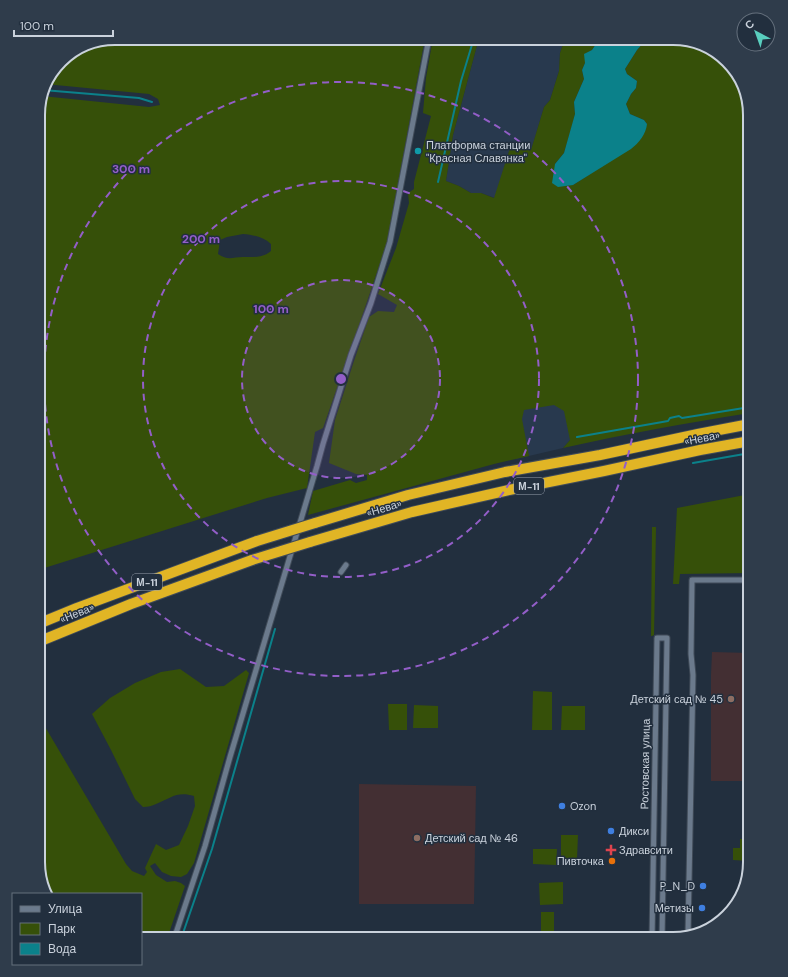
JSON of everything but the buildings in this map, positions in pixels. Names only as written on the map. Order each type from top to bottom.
[{"type":"highway","name":"«Нева»","points":[[45,621],[257,541],[408,495],[505,472],[600,455],[743,425]]},
{"type":"highway","name":"«Нева»","points":[[45,639],[132,604],[252,560],[412,512],[509,490],[743,442]]},
{"type":"street","points":[[176,932],[205,846],[323,444],[351,355],[371,303],[390,242],[429,45]]},
{"type":"street","points":[[341,572],[346,565]]},
{"type":"street","points":[[688,930],[693,675],[691,654],[692,580],[743,580]]},
{"type":"street","name":"Ростовская улица","points":[[652,932],[657,638],[667,638],[662,932]]},
{"type":"shaded area","points":[[477,45],[563,45],[560,53],[559,71],[550,100],[544,107],[531,151],[511,145],[495,198],[481,193],[471,193],[446,181],[453,135]]},
{"type":"shaded area","points":[[556,374],[571,439],[563,448],[516,459],[492,401]]},
{"type":"shaded area","name":"Детский сад № 45","points":[[712,652],[743,653],[743,781],[711,781]]},
{"type":"shaded area","name":"Детский сад № 46","points":[[359,784],[476,786],[474,904],[359,904]]},
{"type":"green space","points":[[424,45],[387,243],[323,428],[315,432],[307,488],[267,498],[45,568],[46,101],[47,97],[149,107],[160,105],[158,99],[149,94],[52,85],[65,65],[88,50],[101,46]],"holes":[[[243,234],[258,237],[271,244],[271,251],[265,255],[228,258],[218,254],[220,240],[227,237]]]},
{"type":"green space","points":[[432,45],[477,45],[453,135],[446,181],[471,193],[481,193],[494,198],[511,145],[531,150],[544,107],[550,100],[559,71],[560,53],[563,45],[595,45],[592,50],[585,54],[585,63],[582,70],[584,79],[574,102],[575,114],[572,126],[564,153],[555,164],[573,185],[601,167],[647,124],[644,120],[630,114],[626,104],[636,88],[637,81],[627,74],[625,69],[641,45],[687,46],[708,54],[726,69],[738,88],[741,97],[743,115],[743,414],[656,429],[563,448],[570,440],[564,411],[554,405],[524,410],[522,419],[529,456],[494,464],[308,515],[313,491],[350,480],[356,483],[367,480],[367,475],[356,474],[329,463],[335,420],[369,317],[378,311],[394,312],[397,305],[378,294],[396,248],[409,203],[408,193],[414,189],[414,182],[431,116],[423,113],[426,78]]},
{"type":"green space","points":[[743,495],[743,573],[680,574],[679,584],[673,584],[677,508]]},
{"type":"green space","points":[[652,527],[656,527],[654,635],[651,636]]},
{"type":"green space","points":[[180,669],[206,687],[224,686],[246,670],[249,673],[194,863],[187,874],[181,877],[171,876],[162,872],[155,863],[150,866],[156,875],[167,882],[175,881],[185,886],[169,932],[142,932],[142,893],[52,893],[45,862],[45,727],[126,864],[132,871],[144,876],[147,872],[145,868],[156,844],[166,850],[179,845],[195,806],[194,796],[183,794],[178,795],[148,807],[143,807],[135,799],[92,714],[110,698],[135,683],[161,672]]},
{"type":"green space","points":[[533,691],[552,692],[552,730],[532,730]]},
{"type":"green space","points":[[388,704],[407,704],[407,730],[389,730]]},
{"type":"green space","points":[[414,705],[438,706],[438,728],[413,728]]},
{"type":"green space","points":[[562,706],[585,706],[585,730],[561,730]]},
{"type":"green space","points":[[561,835],[578,835],[577,859],[561,859]]},
{"type":"green space","points":[[740,839],[743,839],[743,861],[733,860],[733,848],[740,848]]},
{"type":"green space","points":[[533,849],[557,849],[556,865],[533,864]]},
{"type":"green space","points":[[563,882],[563,904],[540,905],[539,883]]},
{"type":"green space","points":[[541,912],[554,912],[554,932],[541,932]]},
{"type":"water","points":[[595,45],[641,45],[625,69],[627,74],[637,81],[636,88],[626,104],[630,114],[644,120],[647,124],[642,138],[631,149],[573,185],[558,187],[552,183],[555,164],[564,153],[575,114],[574,102],[584,79],[582,70],[585,63],[584,54],[592,50]]},
{"type":"waterway","points":[[438,182],[461,81],[472,45]]},
{"type":"waterway","points":[[49,91],[139,98],[152,102]]},
{"type":"waterway","points":[[577,437],[668,421],[670,418],[679,416],[682,418],[743,408]]},
{"type":"waterway","points":[[693,463],[743,454]]},
{"type":"waterway","points":[[183,932],[212,849],[275,629]]},
{"type":"place","name":"Платформа станции \"Красная Славянка\"","points":[[418,151]]},
{"type":"place","name":"Детский сад № 45","points":[[731,699]]},
{"type":"place","name":"Ozon","points":[[562,806]]},
{"type":"place","name":"Дикси","points":[[611,831]]},
{"type":"place","name":"Детский сад № 46","points":[[417,838]]},
{"type":"place","name":"Здравсити","points":[[611,850]]},
{"type":"place","name":"Пивточка","points":[[612,861]]},
{"type":"place","name":"P_N_D","points":[[703,886]]},
{"type":"place","name":"Метизы","points":[[702,908]]}]
